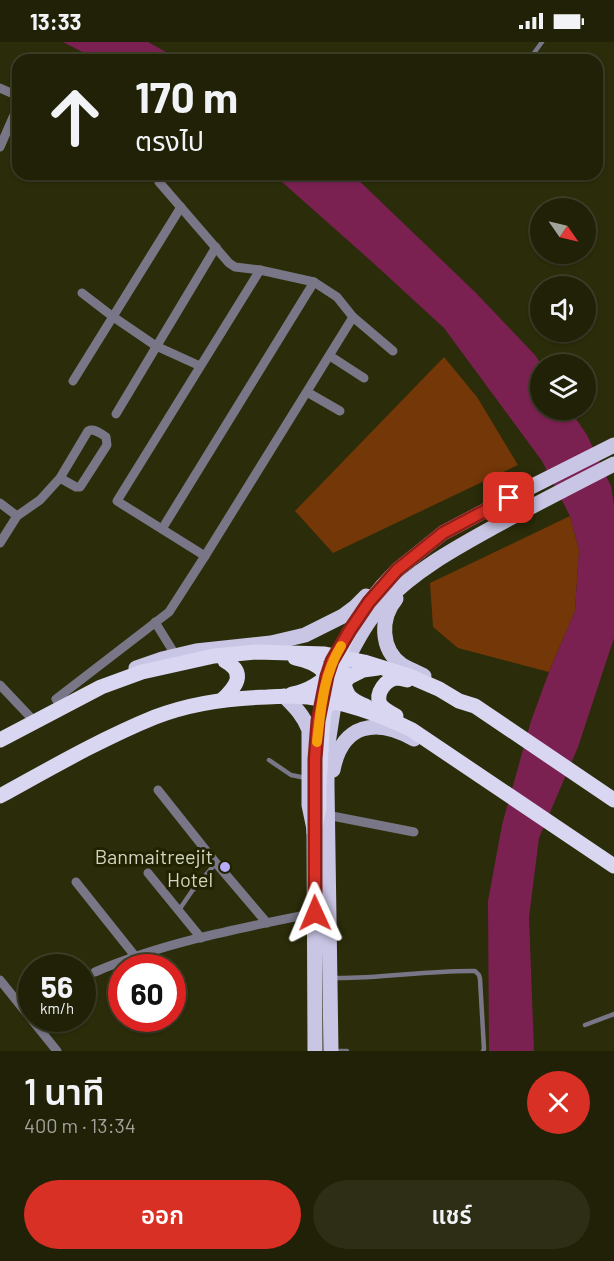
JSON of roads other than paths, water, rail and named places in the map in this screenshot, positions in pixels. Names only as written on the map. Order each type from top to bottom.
[{"type":"highway","points":[[0,740],[101,687],[142,672],[214,656],[256,652],[325,654],[336,679],[355,701],[396,716]]},
{"type":"highway","points":[[92,692],[157,674],[260,656],[311,662],[386,717],[412,730],[609,863]]},
{"type":"highway","points":[[222,700],[236,686],[237,680],[237,672],[233,665],[225,661]]},
{"type":"highway","points":[[0,796],[100,742],[180,709],[237,698],[309,697],[336,679],[349,677],[363,670],[384,668],[409,676],[459,701],[475,706],[614,800]]},
{"type":"highway","points":[[284,696],[336,679],[384,668]]},
{"type":"highway","points":[[444,692],[396,678],[387,682],[379,695],[379,702],[382,707],[439,741],[454,758]]},
{"type":"highway","points":[[321,833],[319,786],[324,712],[336,679]]},
{"type":"main road","points":[[92,692],[112,677],[162,659],[196,651],[271,644],[317,630],[355,607],[391,568],[443,533],[614,445]]},
{"type":"main road","points":[[336,679],[382,604],[422,570],[531,506],[614,464]]},
{"type":"main road","points":[[475,706],[441,684],[400,664],[388,646],[384,624],[390,607],[403,591],[428,571],[467,549],[500,524]]},
{"type":"main road","points":[[336,679],[348,634],[369,602],[397,570],[443,533]]},
{"type":"main road","points":[[284,696],[306,720],[309,730],[309,806],[321,833],[321,865],[330,978],[331,1051]]},
{"type":"main road","points":[[321,833],[332,816],[331,790],[335,760],[341,744],[352,734],[375,726],[387,727],[454,758]]},
{"type":"main road","points":[[315,1051],[315,913],[321,865]]},
{"type":"street","points":[[0,145],[12,119]]},
{"type":"street","points":[[159,182],[229,263],[235,267],[314,282],[337,297],[353,317],[393,351]]},
{"type":"street","points":[[73,381],[181,207]]},
{"type":"street","points":[[116,414],[216,247]]},
{"type":"street","points":[[205,556],[117,501],[260,270]]},
{"type":"street","points":[[162,529],[314,282]]},
{"type":"street","points":[[82,293],[156,346],[200,366]]},
{"type":"street","points":[[62,708],[56,699],[169,612],[353,317]]},
{"type":"street","points":[[330,356],[364,378]]},
{"type":"street","points":[[307,392],[340,411]]},
{"type":"street","points":[[0,543],[17,516],[40,500],[60,478],[88,431],[95,430],[106,437],[107,445],[80,487],[60,478]]},
{"type":"street","points":[[0,503],[17,516]]},
{"type":"street","points":[[155,622],[176,656]]},
{"type":"street","points":[[0,685],[35,722]]},
{"type":"street","points":[[158,790],[267,923]]},
{"type":"street","points":[[332,816],[414,832]]},
{"type":"street","points":[[148,873],[201,938]]},
{"type":"street","points":[[76,882],[133,954]]},
{"type":"street","points":[[142,954],[201,938],[315,913]]},
{"type":"street","points":[[0,980],[57,1051]]},
{"type":"lane","points":[[269,760],[291,775],[309,778]]},
{"type":"lane","points":[[179,910],[216,863]]},
{"type":"lane","points":[[330,978],[354,979],[428,972],[475,971],[480,979],[483,1051]]},
{"type":"lane","points":[[585,1025],[614,1014]]},
{"type":"lane","points":[[339,1051],[347,1051]]},
{"type":"place","name":"Banmaitreejit Hotel","points":[[225,867]]}]
